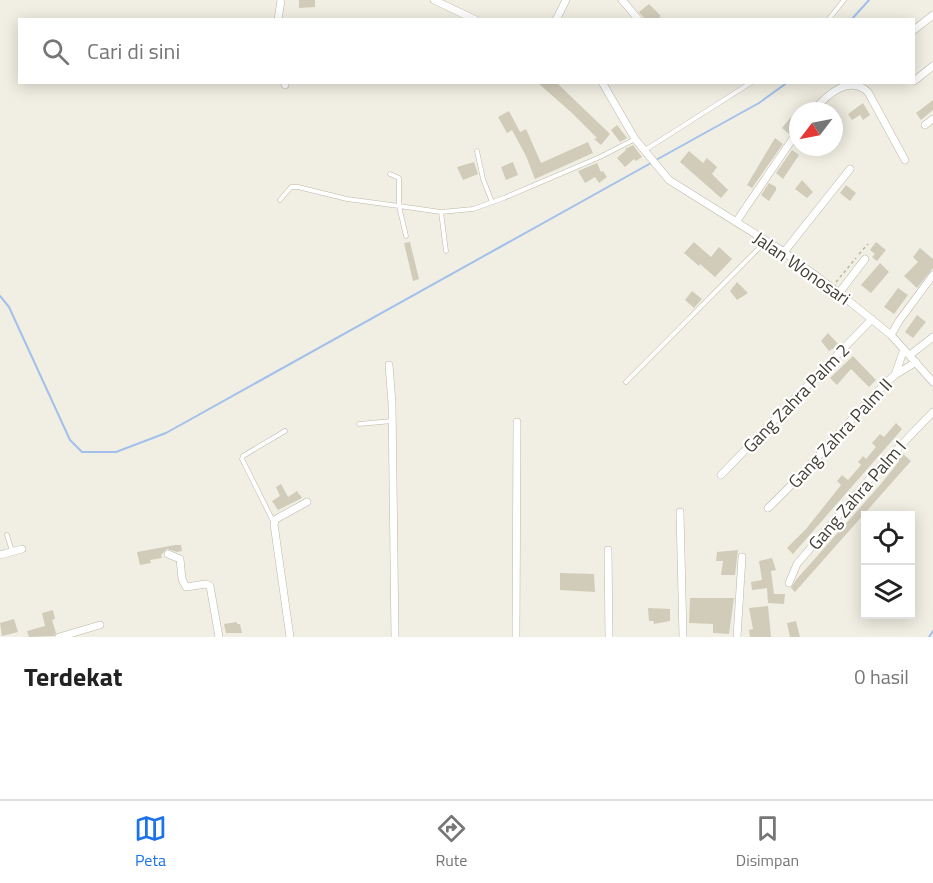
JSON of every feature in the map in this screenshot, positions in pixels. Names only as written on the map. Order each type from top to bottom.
[{"type":"street","points":[[278,18],[281,0]]},
{"type":"street","points":[[434,0],[472,18]]},
{"type":"street","points":[[557,18],[566,0]]},
{"type":"street","points":[[622,0],[637,18]]},
{"type":"street","points":[[915,29],[933,15]]},
{"type":"street","points":[[915,79],[933,66]]},
{"type":"street","name":"Jalan Wonosari","points":[[603,84],[635,139],[659,170],[681,189],[784,252],[839,293],[891,336],[933,382]]},
{"type":"street","points":[[823,102],[848,84],[862,86],[868,92],[905,160]]},
{"type":"street","points":[[926,125],[933,119]]},
{"type":"street","points":[[736,222],[789,144]]},
{"type":"street","points":[[784,252],[850,169]]},
{"type":"street","points":[[839,293],[865,259]]},
{"type":"street","points":[[891,336],[899,321],[933,275]]},
{"type":"street","name":"Gang Zahra Palm 2","points":[[721,476],[872,320]]},
{"type":"street","points":[[895,375],[907,352],[933,337]]},
{"type":"street","name":"Gang Zahra Palm II","points":[[768,508],[803,474],[823,449],[895,375],[916,362]]},
{"type":"street","points":[[389,364],[395,637]]},
{"type":"street","name":"Gang Zahra Palm I","points":[[789,583],[797,564],[878,469],[933,412]]},
{"type":"street","points":[[516,637],[517,422]]},
{"type":"street","points":[[290,637],[274,524],[276,519],[307,502]]},
{"type":"street","points":[[680,512],[682,637]]},
{"type":"street","points":[[0,555],[22,549]]},
{"type":"street","points":[[608,550],[609,637]]},
{"type":"street","points":[[168,554],[180,559],[182,579],[186,587],[206,584],[210,586],[219,637]]},
{"type":"street","points":[[737,637],[742,557]]},
{"type":"street","points":[[59,637],[100,625]]},
{"type":"lane","points":[[830,18],[844,0]]},
{"type":"lane","points":[[645,152],[749,84]]},
{"type":"lane","points":[[280,200],[291,187],[298,187],[347,199],[441,212],[463,211],[492,202],[621,148],[635,139]]},
{"type":"lane","points":[[477,151],[483,179],[492,202]]},
{"type":"lane","points":[[390,174],[399,178],[399,206],[406,236]]},
{"type":"lane","points":[[441,212],[446,251]]},
{"type":"lane","points":[[626,382],[766,241]]},
{"type":"lane","points":[[359,424],[392,421]]},
{"type":"lane","points":[[274,524],[242,459],[243,456],[285,432]]},
{"type":"lane","points":[[7,535],[12,551]]},
{"type":"path","points":[[831,287],[868,243]]},
{"type":"building","points":[[299,0],[315,0],[315,7],[299,8]]},
{"type":"building","points":[[649,4],[661,16],[644,18],[639,12]]},
{"type":"building","points":[[539,84],[558,84],[610,134],[601,145],[573,114]]},
{"type":"building","points":[[933,100],[933,110],[921,120],[916,113]]},
{"type":"building","points":[[863,103],[870,115],[863,120],[860,115],[852,120],[848,114]]},
{"type":"building","points":[[509,111],[520,132],[526,129],[541,163],[588,142],[593,153],[535,179],[512,130],[507,133],[498,117]]},
{"type":"building","points":[[789,119],[789,134],[782,128]]},
{"type":"building","points":[[617,125],[627,138],[620,142],[611,130]]},
{"type":"building","points":[[775,138],[783,144],[752,188],[747,185]]},
{"type":"building","points":[[633,145],[642,157],[636,161],[634,159],[625,167],[617,158],[625,149]]},
{"type":"building","points":[[689,151],[703,163],[707,158],[717,167],[712,174],[728,190],[721,198],[680,162]]},
{"type":"building","points":[[789,154],[798,156],[783,179],[776,173]]},
{"type":"building","points":[[474,162],[478,174],[463,180],[457,167]]},
{"type":"building","points":[[513,162],[518,175],[506,180],[501,167]]},
{"type":"building","points":[[597,163],[601,172],[603,171],[607,177],[599,183],[595,177],[585,183],[578,171]]},
{"type":"building","points":[[802,180],[813,192],[807,198],[795,189]]},
{"type":"building","points":[[769,183],[776,187],[776,190],[769,201],[761,195]]},
{"type":"building","points":[[846,185],[856,193],[850,201],[840,193]]},
{"type":"building","points":[[410,242],[419,279],[413,281],[404,243]]},
{"type":"building","points":[[694,242],[711,257],[719,247],[732,259],[715,277],[684,253]]},
{"type":"building","points":[[876,242],[886,250],[877,261],[872,257],[875,254],[870,250]]},
{"type":"building","points":[[920,248],[933,259],[933,268],[917,288],[904,276],[918,262],[913,257]]},
{"type":"building","points":[[880,263],[889,272],[871,293],[861,285]]},
{"type":"building","points":[[737,282],[748,293],[737,300],[730,291]]},
{"type":"building","points":[[898,288],[908,295],[894,314],[884,307]]},
{"type":"building","points":[[692,291],[702,299],[694,308],[685,300]]},
{"type":"building","points":[[917,315],[926,322],[913,338],[905,332]]},
{"type":"building","points":[[828,333],[839,345],[829,351],[821,341]]},
{"type":"building","points":[[853,356],[876,380],[869,387],[851,369],[837,385],[830,378]]},
{"type":"building","points":[[896,423],[902,429],[793,554],[787,548],[806,529],[841,485],[837,481],[842,475],[848,480],[861,465],[858,462],[863,456],[866,459],[876,447],[872,443],[880,434],[884,437]]},
{"type":"building","points":[[902,453],[911,461],[867,511],[861,511],[861,517],[795,592],[791,588],[796,580],[880,485],[899,461],[896,458]]},
{"type":"building","points":[[281,484],[288,497],[297,491],[302,498],[278,510],[272,501],[280,496],[276,487]]},
{"type":"building","points":[[181,545],[182,551],[167,549],[161,555],[162,558],[140,565],[137,552]]},
{"type":"building","points":[[738,550],[735,575],[721,575],[723,561],[716,561],[717,552]]},
{"type":"building","points":[[772,558],[776,570],[771,571],[774,594],[785,594],[784,604],[768,603],[767,588],[752,590],[751,582],[762,580],[759,561]]},
{"type":"building","points":[[560,573],[594,574],[595,592],[560,590]]},
{"type":"building","points":[[690,598],[734,598],[729,634],[713,633],[713,624],[689,623]]},
{"type":"building","points":[[768,606],[771,637],[750,637],[749,630],[753,629],[749,608]]},
{"type":"building","points":[[648,608],[670,609],[670,621],[654,624],[653,621],[649,621]]},
{"type":"building","points":[[53,610],[55,619],[52,620],[56,633],[54,636],[29,637],[27,631],[45,626],[42,613]]},
{"type":"building","points":[[14,619],[18,632],[2,636],[0,623]]},
{"type":"building","points":[[796,621],[800,637],[790,637],[787,623]]},
{"type":"building","points":[[237,622],[240,624],[242,633],[226,633],[224,624]]},
{"type":"waterway","points":[[853,18],[869,0]]},
{"type":"waterway","points":[[656,160],[759,103],[785,84]]},
{"type":"waterway","points":[[0,296],[9,307],[70,440],[82,452],[116,452],[166,433],[651,163]]},
{"type":"waterway","points":[[929,637],[933,631]]}]
